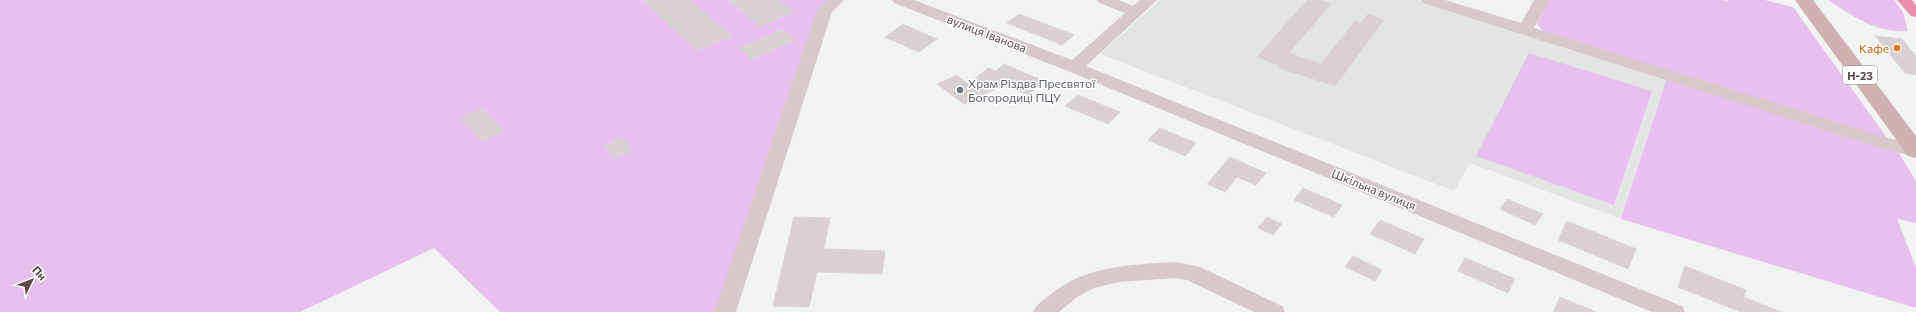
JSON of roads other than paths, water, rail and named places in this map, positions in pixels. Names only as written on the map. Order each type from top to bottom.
[{"type":"main road","name":"Н-23","points":[[1804,0],[1916,151]]},
{"type":"street","points":[[725,312],[825,10],[836,0]]},
{"type":"street","name":"вулиця Іванова","points":[[900,0],[1074,67]]},
{"type":"street","points":[[1105,0],[1136,12]]},
{"type":"street","points":[[1074,67],[1149,0]]},
{"type":"street","points":[[1430,0],[1892,145],[1916,151]]},
{"type":"street","points":[[1525,30],[1542,0]]},
{"type":"street","name":"Шкільна вулиця","points":[[1074,67],[1674,312]]},
{"type":"street","points":[[1044,312],[1069,291],[1088,281],[1118,274],[1175,270],[1192,273],[1274,312]]},
{"type":"waterway","points":[[1904,0],[1916,13]]},
{"type":"place","name":"Кафе","points":[[1897,48]]},
{"type":"place","name":"Храм Різдва Пресвятої Богородиці ПЦУ","points":[[960,90]]}]
